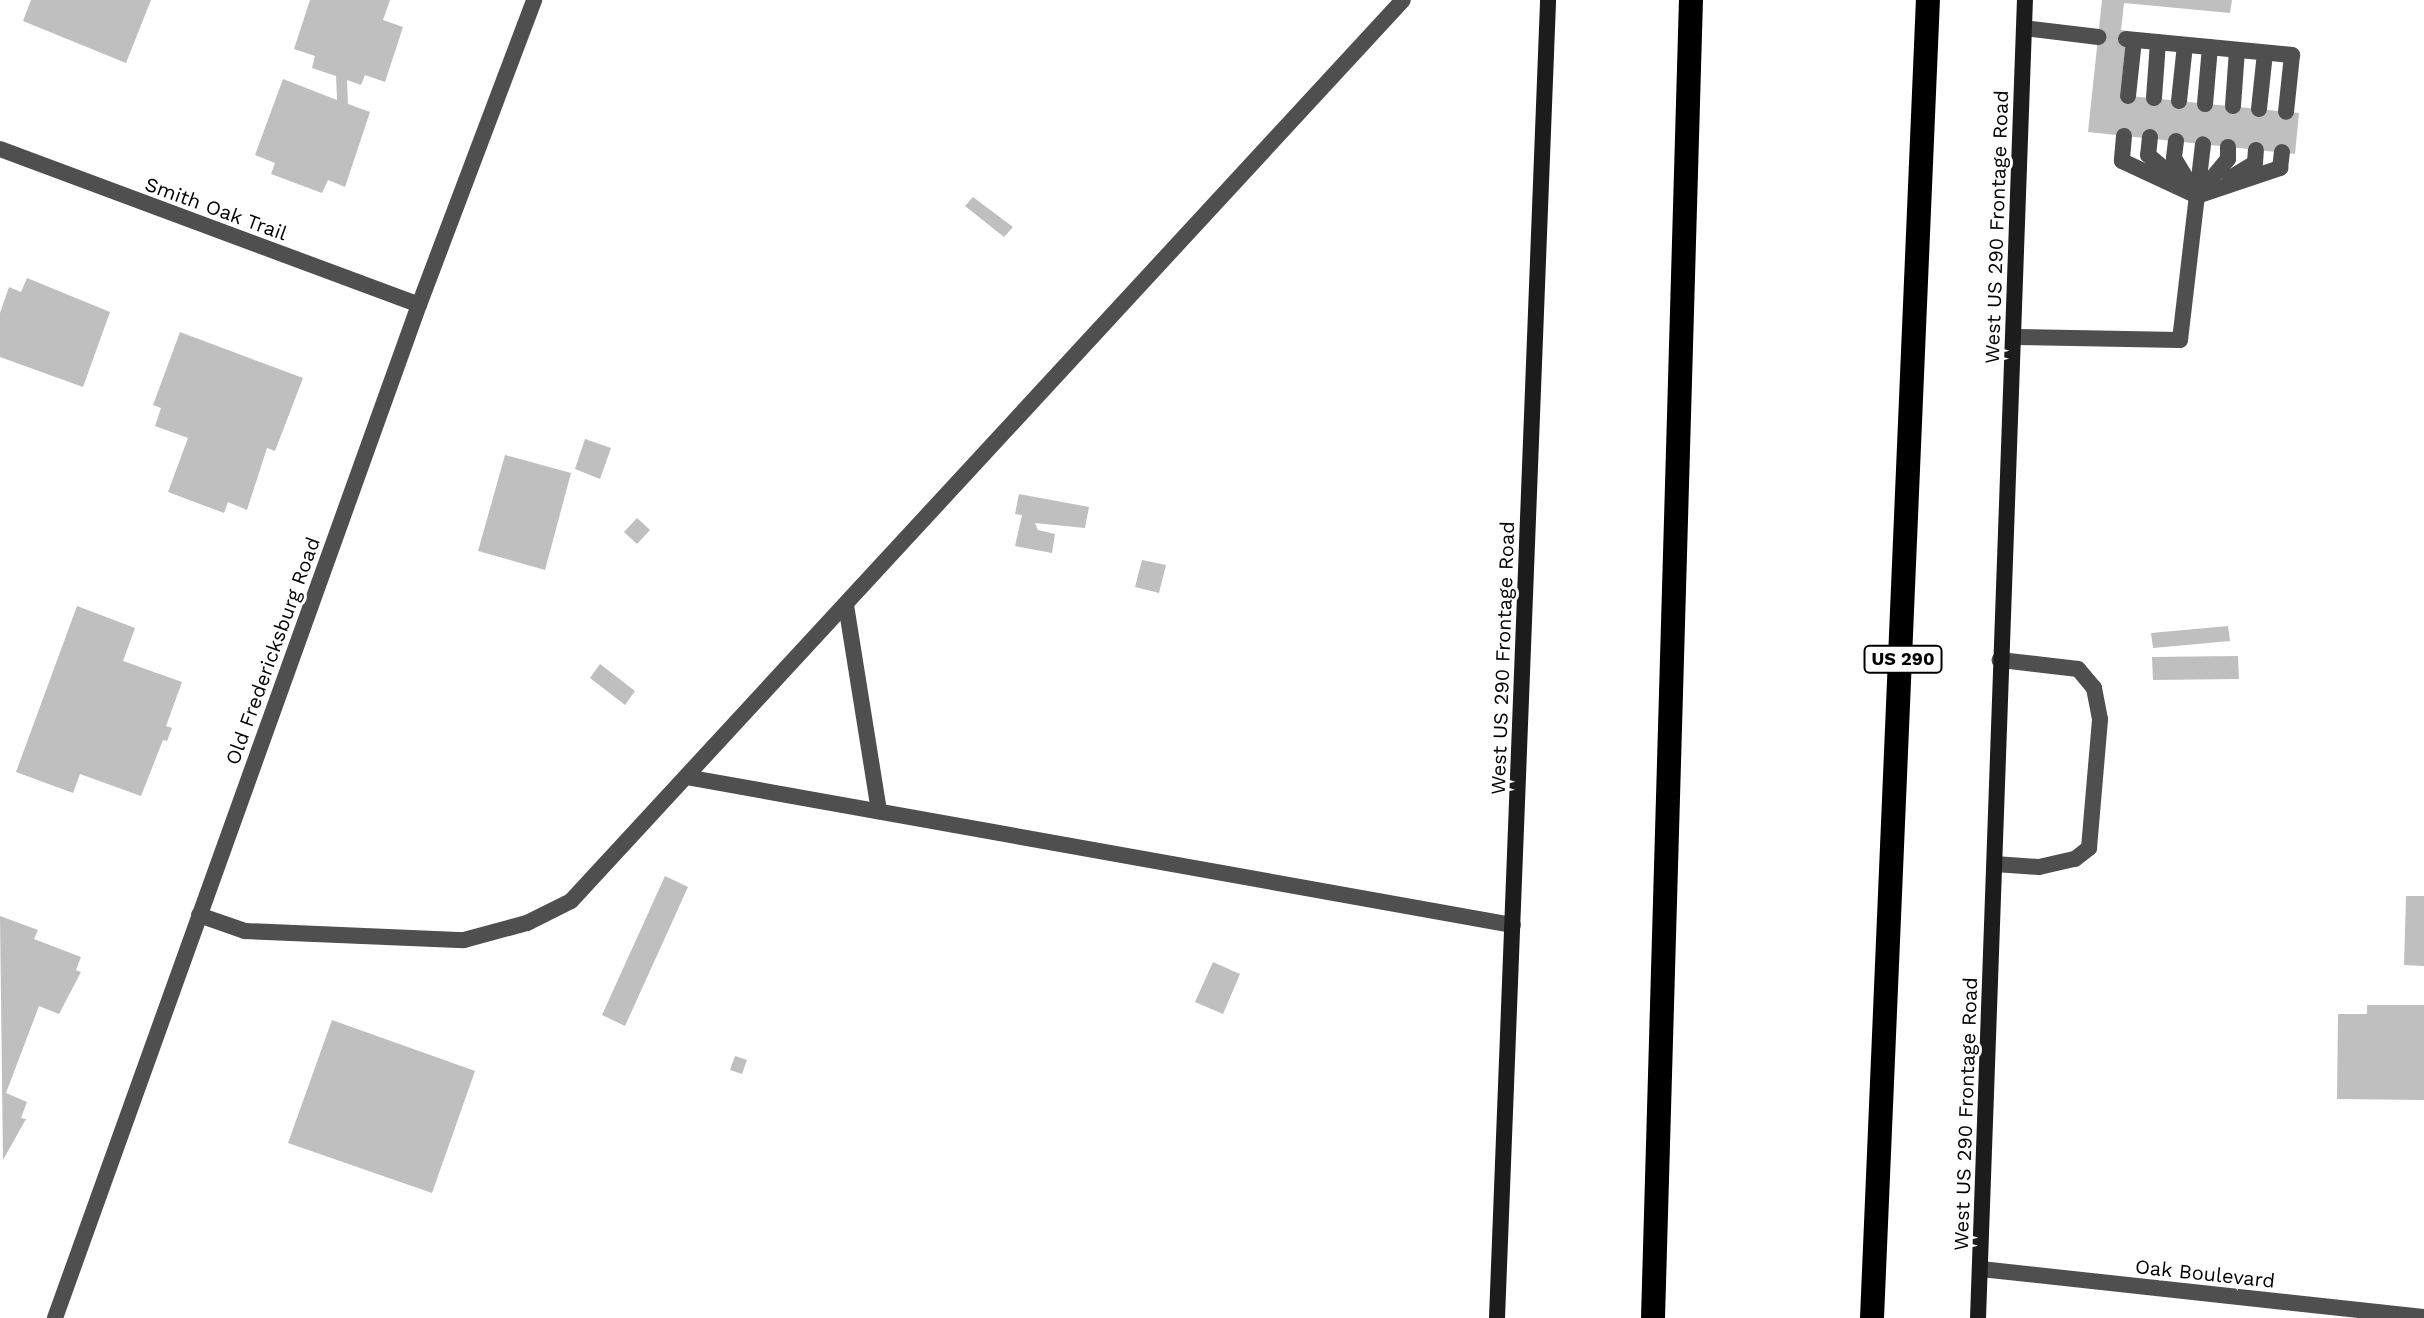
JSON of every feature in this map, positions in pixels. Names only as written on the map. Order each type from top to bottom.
[{"type":"highway","points":[[1653,1318],[1691,0]]},
{"type":"highway","name":"US 290","points":[[1872,1318],[1928,0]]},
{"type":"main road","name":"West US 290 Frontage Road","points":[[1497,1318],[1548,0]]},
{"type":"main road","name":"West US 290 Frontage Road","points":[[1978,1318],[2025,0]]},
{"type":"street","name":"Old Fredericksburg Road","points":[[55,1318],[419,305],[534,0]]},
{"type":"street","points":[[199,915],[245,931],[464,940],[515,926],[571,901],[1403,0]]},
{"type":"street","points":[[2024,28],[2098,37]]},
{"type":"street","points":[[2128,96],[2130,39],[2292,55],[2286,112]]},
{"type":"street","points":[[2154,98],[2158,42]]},
{"type":"street","points":[[2179,101],[2185,45]]},
{"type":"street","points":[[2205,104],[2210,47]]},
{"type":"street","points":[[2233,106],[2237,50]]},
{"type":"street","points":[[2259,109],[2265,53]]},
{"type":"street","points":[[2124,136],[2122,161],[2197,196],[2280,168],[2282,152]]},
{"type":"street","points":[[2150,137],[2148,155],[2197,196]]},
{"type":"street","points":[[2176,141],[2174,158],[2197,196]]},
{"type":"street","points":[[2013,337],[2180,340],[2203,144]]},
{"type":"street","points":[[2197,196],[2228,159],[2228,147]]},
{"type":"street","name":"Smith Oak Trail","points":[[0,149],[419,305]]},
{"type":"street","points":[[2197,196],[2255,163],[2256,150]]},
{"type":"street","points":[[846,605],[879,811]]},
{"type":"street","points":[[1995,864],[2039,867],[2075,859],[2089,848],[2100,719],[2094,688],[2078,669],[2000,660]]},
{"type":"street","points":[[686,777],[1513,925]]},
{"type":"street","name":"Oak Boulevard","points":[[1981,1269],[2424,1317]]},
{"type":"building","points":[[31,0],[151,0],[126,63],[23,21]]},
{"type":"building","points":[[310,0],[390,0],[383,20],[403,27],[385,82],[365,75],[361,85],[347,80],[348,104],[370,112],[345,187],[328,180],[322,193],[271,174],[275,163],[255,155],[283,79],[337,100],[336,76],[312,68],[315,56],[294,49]]},
{"type":"building","points":[[2102,0],[2232,0],[2230,13],[2124,3],[2121,30],[2127,31],[2120,95],[2299,113],[2295,154],[2088,132]]},
{"type":"building","points":[[973,197],[1013,227],[1004,237],[965,206]]},
{"type":"building","points":[[27,278],[110,312],[83,387],[0,357],[0,313],[9,287],[21,292]]},
{"type":"building","points":[[180,332],[303,378],[275,451],[267,448],[247,510],[228,502],[224,513],[168,492],[188,438],[155,426],[161,408],[153,405]]},
{"type":"building","points":[[585,439],[611,448],[600,479],[575,469]]},
{"type":"building","points":[[505,455],[571,473],[545,570],[478,551]]},
{"type":"building","points":[[1019,494],[1089,507],[1085,528],[1035,523],[1038,530],[1055,534],[1052,553],[1015,546],[1022,515],[1015,514]]},
{"type":"building","points":[[637,518],[650,530],[637,544],[624,532]]},
{"type":"building","points":[[1142,560],[1166,565],[1159,593],[1135,587]]},
{"type":"building","points":[[77,606],[135,628],[123,661],[182,682],[166,726],[172,728],[167,741],[163,740],[141,796],[80,774],[73,793],[16,772]]},
{"type":"building","points":[[2228,626],[2230,641],[2153,648],[2151,633]]},
{"type":"building","points":[[2238,656],[2239,679],[2153,680],[2152,657]]},
{"type":"building","points":[[600,664],[635,691],[625,705],[590,678]]},
{"type":"building","points":[[665,876],[688,887],[625,1026],[602,1015]]},
{"type":"building","points":[[2406,896],[2424,896],[2424,966],[2404,965]]},
{"type":"building","points":[[0,916],[38,930],[34,939],[81,957],[76,970],[81,972],[59,1014],[39,1006],[6,1093],[27,1102],[21,1118],[26,1119],[3,1160]]},
{"type":"building","points":[[1213,962],[1240,974],[1223,1014],[1195,1002]]},
{"type":"building","points":[[2367,1005],[2424,1005],[2424,1100],[2337,1099],[2338,1014],[2367,1014]]},
{"type":"building","points":[[332,1020],[475,1071],[432,1193],[288,1143]]},
{"type":"building","points":[[735,1056],[747,1060],[742,1074],[730,1070]]}]
